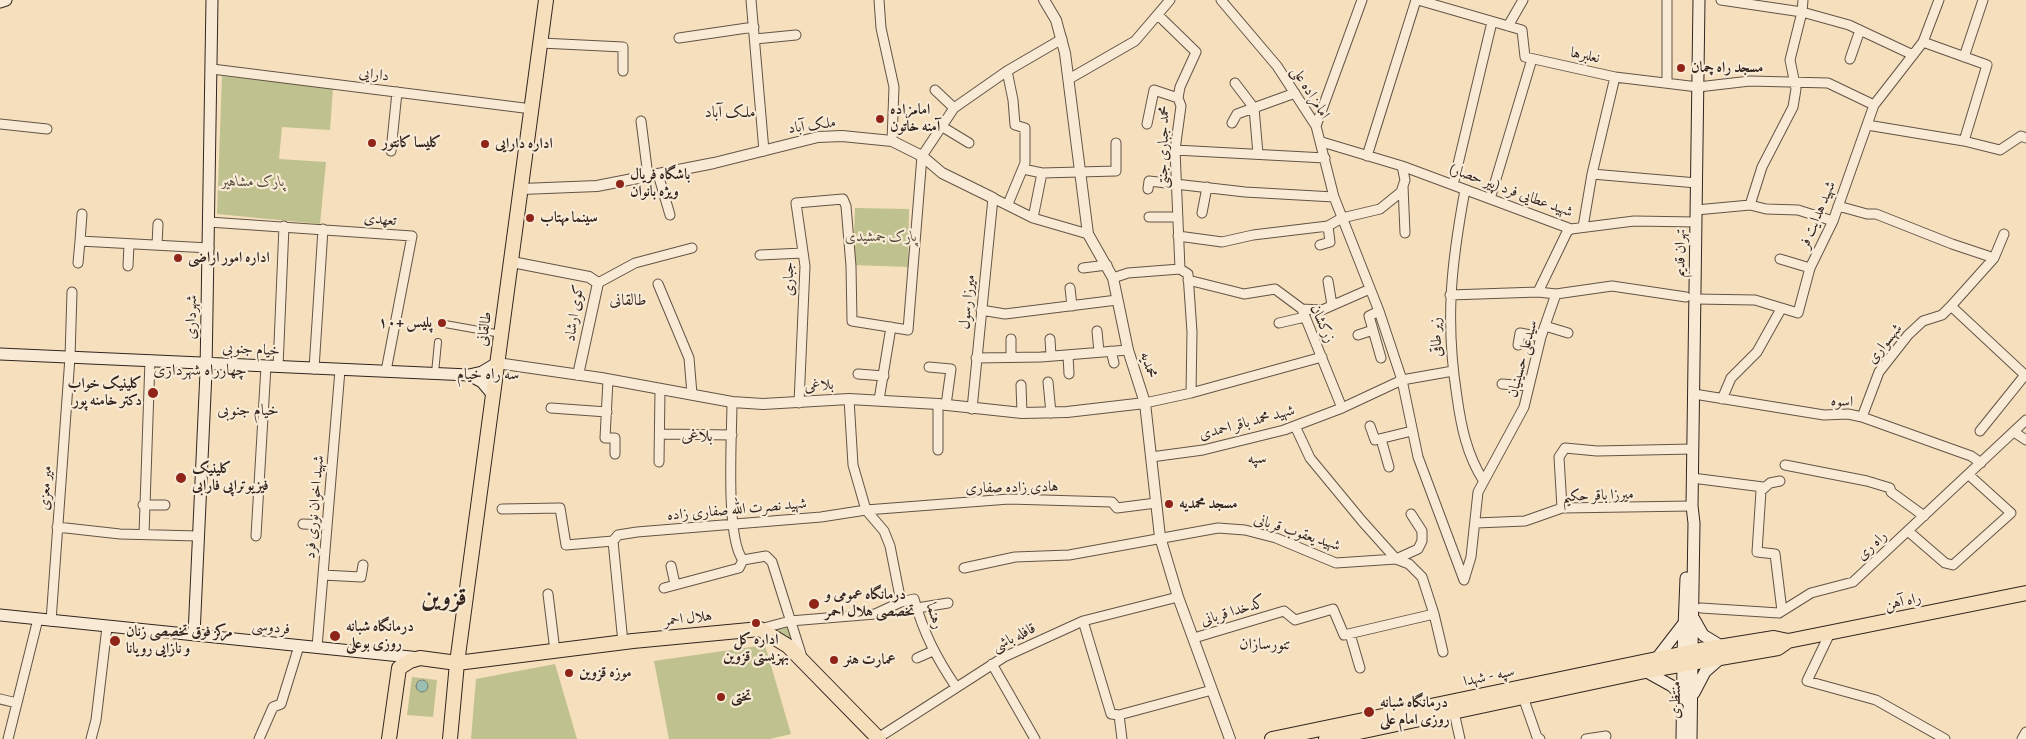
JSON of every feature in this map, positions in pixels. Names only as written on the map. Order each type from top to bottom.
[{"type":"main road","points":[[0,2],[6,0]]},
{"type":"main road","name":"شهرداری","points":[[194,635],[206,362],[212,0]]},
{"type":"main road","name":"طالقانی","points":[[450,739],[457,663],[546,0]]},
{"type":"main road","name":"تهران قدیم","points":[[1688,658],[1693,616],[1694,523],[1692,478],[1694,394],[1690,298],[1696,216],[1699,0]]},
{"type":"main road","name":"خیام جنوبی","points":[[0,354],[469,375],[482,372],[497,363]]},
{"type":"main road","points":[[469,375],[482,382],[493,395]]},
{"type":"main road","name":"راه آهن","points":[[1688,658],[1722,652],[1774,638],[1788,642],[2025,592]]},
{"type":"main road","name":"فردوسی","points":[[0,615],[420,658]]},
{"type":"main road","points":[[1645,671],[1672,686],[1687,699],[1703,675],[1722,652],[1703,635],[1693,616],[1657,658]]},
{"type":"main road","points":[[760,629],[788,646],[879,739]]},
{"type":"main road","name":"هلال احمر","points":[[420,658],[457,663],[760,629]]},
{"type":"main road","points":[[389,739],[399,668],[410,661],[420,658]]},
{"type":"main road","name":"سپه - شهدا","points":[[1272,739],[1657,658],[1688,658]]},
{"type":"main road","name":"سپه - شهدا","points":[[1326,739],[1363,735],[1454,712],[1645,671],[1688,658]]},
{"type":"main road","name":"منتظری","points":[[1682,739],[1687,699],[1688,658]]},
{"type":"main road","name":"منتظری","points":[[1687,699],[1691,739]]},
{"type":"street","points":[[751,0],[764,151]]},
{"type":"street","points":[[878,0],[881,28],[894,87],[892,141]]},
{"type":"street","name":"محمدیه","points":[[1044,0],[1056,20],[1062,39],[1069,80],[1088,234],[1113,278],[1128,350],[1146,402],[1160,537],[1178,597],[1230,739]]},
{"type":"street","points":[[1069,80],[1135,41],[1170,0]]},
{"type":"street","name":"امامزاده علی","points":[[1221,0],[1276,66],[1316,126],[1322,142],[1334,197],[1379,311],[1402,380],[1418,457],[1464,580]]},
{"type":"street","points":[[1316,126],[1362,0]]},
{"type":"street","points":[[1367,156],[1417,0],[1443,4],[1492,22],[1522,30],[1526,57],[1532,59],[1490,199]]},
{"type":"street","points":[[1508,26],[1523,0]]},
{"type":"street","points":[[1667,0],[1667,83]]},
{"type":"street","points":[[1721,0],[1802,12],[1860,30],[1913,55]]},
{"type":"street","points":[[1750,205],[1762,167],[1793,107],[1796,89],[1790,60],[1802,12],[1803,0]]},
{"type":"street","name":"شهید هدایت فر","points":[[1782,309],[1798,313],[1810,268],[1833,221],[1874,105],[1923,42],[1939,0]]},
{"type":"street","points":[[1964,57],[1983,0]]},
{"type":"street","name":"محمد جباری جنتی","points":[[1158,14],[1196,52],[1180,87],[1178,98],[1181,106],[1175,150],[1178,182],[1180,269]]},
{"type":"street","points":[[1453,185],[1492,22]]},
{"type":"street","points":[[679,38],[754,27]]},
{"type":"street","points":[[1850,59],[1860,30]]},
{"type":"street","points":[[755,39],[796,35]]},
{"type":"street","points":[[879,400],[891,327],[908,330],[922,156],[954,108],[1007,71],[1062,39]]},
{"type":"street","points":[[1923,42],[1987,64],[1964,140]]},
{"type":"street","points":[[541,43],[623,47],[623,72]]},
{"type":"street","name":"نعلبرها","points":[[1532,59],[1615,77],[1698,87],[1750,81],[1828,83],[1874,105]]},
{"type":"street","name":"دارایی","points":[[212,69],[532,108]]},
{"type":"street","points":[[1007,71],[1013,100],[1015,125],[1025,128],[1023,169],[1008,204]]},
{"type":"street","points":[[1583,227],[1592,174],[1615,77]]},
{"type":"street","points":[[1235,84],[1254,108],[1258,154]]},
{"type":"street","points":[[936,90],[954,108]]},
{"type":"street","points":[[1147,124],[1154,90],[1178,98]]},
{"type":"street","points":[[391,151],[397,92]]},
{"type":"street","points":[[1232,123],[1237,114],[1294,93]]},
{"type":"street","points":[[641,121],[653,175],[670,215]]},
{"type":"street","points":[[0,124],[47,128]]},
{"type":"street","points":[[1867,125],[1964,140],[2000,150],[2021,136],[2026,138]]},
{"type":"street","points":[[941,126],[969,142]]},
{"type":"street","name":"ملک آباد","points":[[522,189],[597,186],[764,151],[818,137],[858,137],[892,141],[922,156],[942,173],[1033,218],[1088,234]]},
{"type":"street","name":"شهید عطایی فرد (پیر حصار)","points":[[1322,142],[1402,166],[1571,229],[1696,216],[1750,205],[1766,209],[1798,210],[1833,221]]},
{"type":"street","points":[[1023,169],[1042,173],[1116,171],[1116,143]]},
{"type":"street","points":[[1175,150],[1325,158]]},
{"type":"street","points":[[1178,236],[1222,242],[1253,235],[1328,226],[1342,218],[1380,209],[1401,192],[1405,180],[1402,166]]},
{"type":"street","points":[[1033,218],[1042,173]]},
{"type":"street","points":[[1592,174],[1696,183]]},
{"type":"street","points":[[1148,189],[1149,181],[1178,182],[1245,192],[1334,197]]},
{"type":"street","points":[[1403,185],[1405,233]]},
{"type":"street","points":[[1202,213],[1207,186]]},
{"type":"street","name":"زیر طاقی","points":[[1465,190],[1453,252],[1449,338],[1459,414],[1470,456],[1483,480]]},
{"type":"street","name":"میرزا رسول","points":[[972,409],[993,198]]},
{"type":"street","name":"جباری","points":[[799,403],[805,266],[796,203],[843,199],[846,206],[851,266],[852,321],[891,327]]},
{"type":"street","points":[[1838,206],[1867,214],[1876,214],[1952,244],[1994,258]]},
{"type":"street","points":[[78,263],[82,214]]},
{"type":"street","points":[[1149,217],[1178,217]]},
{"type":"street","name":"تعهدی","points":[[209,222],[412,236],[386,371]]},
{"type":"street","points":[[157,245],[158,224]]},
{"type":"street","points":[[278,367],[284,226]]},
{"type":"street","points":[[1320,245],[1330,242],[1328,226]]},
{"type":"street","points":[[314,369],[323,229]]},
{"type":"street","points":[[1538,292],[1567,232],[1571,229]]},
{"type":"street","name":"شهسواری","points":[[1862,417],[1878,372],[1908,335],[1923,321],[1942,315],[1951,306],[1994,258],[2004,234]]},
{"type":"street","points":[[80,241],[209,248]]},
{"type":"street","points":[[128,266],[129,244]]},
{"type":"street","points":[[598,283],[635,263],[692,248]]},
{"type":"street","points":[[760,255],[803,253]]},
{"type":"street","points":[[1780,259],[1810,268]]},
{"type":"street","name":"کوی ارشاد","points":[[512,262],[589,277],[598,283],[578,375]]},
{"type":"street","points":[[1083,268],[1107,265]]},
{"type":"street","points":[[1113,278],[1128,273],[1180,269],[1188,274],[1192,332],[1191,393]]},
{"type":"street","name":"زرکشان","points":[[1188,280],[1244,294],[1275,289],[1304,313],[1342,408]]},
{"type":"street","points":[[1328,281],[1332,306]]},
{"type":"street","points":[[658,284],[689,358],[692,394]]},
{"type":"street","points":[[1450,295],[1538,292],[1556,294],[1612,286],[1690,298],[1755,300],[1782,309],[1757,352],[1731,378],[1722,398]]},
{"type":"street","points":[[1070,288],[1072,306]]},
{"type":"street","points":[[1279,323],[1304,313],[1322,310],[1370,290]]},
{"type":"street","name":"میر معزی","points":[[51,621],[70,357],[72,292]]},
{"type":"street","name":"سیدعلی حسینیان","points":[[1464,580],[1471,556],[1478,492],[1524,407],[1541,337],[1556,294]]},
{"type":"street","points":[[981,310],[1005,314],[1117,300]]},
{"type":"street","points":[[1951,306],[2025,375],[1980,431]]},
{"type":"street","points":[[1379,311],[1369,316],[1381,358]]},
{"type":"street","points":[[445,324],[501,334]]},
{"type":"street","points":[[1545,326],[1568,333]]},
{"type":"street","points":[[1358,335],[1373,330]]},
{"type":"street","points":[[1097,331],[1099,352]]},
{"type":"street","points":[[1518,345],[1520,333],[1541,337]]},
{"type":"street","points":[[1011,339],[1011,357]]},
{"type":"street","points":[[1050,339],[1051,356]]},
{"type":"street","points":[[434,373],[438,342]]},
{"type":"street","points":[[976,358],[1051,356],[1128,350]]},
{"type":"street","points":[[1111,351],[1114,363]]},
{"type":"street","points":[[1068,354],[1069,374]]},
{"type":"street","points":[[1146,402],[1191,393],[1322,357]]},
{"type":"street","points":[[144,534],[143,505],[150,360]]},
{"type":"street","name":"بلاغی","points":[[497,363],[732,402],[763,404],[849,399],[942,405],[1022,413],[1051,413],[1146,402]]},
{"type":"street","points":[[256,536],[266,366]]},
{"type":"street","points":[[929,367],[951,370],[942,405],[938,450]]},
{"type":"street","name":"شهید اخوان نوری فرد","points":[[317,647],[340,370]]},
{"type":"street","name":"شهید محمد باقر احمدی","points":[[1151,457],[1203,450],[1295,426],[1342,408],[1402,380],[1453,371]]},
{"type":"street","points":[[858,374],[884,376]]},
{"type":"street","points":[[608,380],[605,438],[615,438],[615,454]]},
{"type":"street","points":[[1048,382],[1051,413]]},
{"type":"street","points":[[1502,384],[1529,386]]},
{"type":"street","points":[[1021,385],[1022,413]]},
{"type":"street","points":[[659,462],[660,390]]},
{"type":"street","name":"اسوه","points":[[1694,394],[1824,415],[1848,414],[1862,417],[1971,456],[1981,463]]},
{"type":"street","points":[[849,399],[853,465],[866,510]]},
{"type":"street","points":[[732,402],[733,524],[738,551],[743,560]]},
{"type":"street","points":[[551,408],[606,412]]},
{"type":"street","name":"راه ری","points":[[1782,611],[1811,593],[1853,582],[2026,420]]},
{"type":"street","points":[[1295,426],[1310,458],[1396,559],[1409,564],[1422,577],[1434,614],[1443,652]]},
{"type":"street","points":[[1370,426],[1375,440],[1412,431]]},
{"type":"street","points":[[2014,432],[2026,440]]},
{"type":"street","points":[[660,434],[732,435]]},
{"type":"street","points":[[1381,439],[1389,467]]},
{"type":"street","points":[[1562,508],[1559,457],[1565,448],[1597,451],[1693,448]]},
{"type":"street","points":[[1785,465],[1867,480],[1890,488],[1891,492],[1924,516]]},
{"type":"street","points":[[1908,531],[1945,564],[1953,565],[2011,513],[1969,475]]},
{"type":"street","points":[[1692,478],[1763,487],[1780,481]]},
{"type":"street","points":[[1693,616],[1779,613],[1782,611],[1775,554],[1757,552],[1760,491],[1763,487]]},
{"type":"street","name":"هادی زاده صفاری","points":[[866,510],[1009,499],[1112,502],[1117,508],[1156,503]]},
{"type":"street","points":[[143,505],[165,505]]},
{"type":"street","name":"میرزا باقر حکیم","points":[[1476,523],[1525,521],[1562,508],[1692,506]]},
{"type":"street","name":"شهید نصرت الله صفاری زاده","points":[[502,509],[560,508],[566,546],[613,541],[618,535],[638,532],[821,517],[866,510]]},
{"type":"street","name":"رهنما","points":[[866,510],[884,531],[890,546],[900,602],[914,599],[923,632],[956,687]]},
{"type":"street","points":[[1396,559],[1418,549],[1422,541],[1422,531],[1411,514]]},
{"type":"street","points":[[303,524],[327,526]]},
{"type":"street","points":[[57,527],[198,536]]},
{"type":"street","name":"شهید یعقوب قربانی","points":[[964,568],[1015,557],[1069,555],[1218,528],[1245,530],[1276,538],[1336,563],[1396,559]]},
{"type":"street","points":[[613,541],[623,643]]},
{"type":"street","points":[[743,560],[766,556],[770,558],[804,662]]},
{"type":"street","points":[[664,588],[739,568],[743,560]]},
{"type":"street","points":[[323,576],[361,577],[363,565]]},
{"type":"street","points":[[671,566],[675,584]]},
{"type":"street","points":[[548,594],[555,651]]},
{"type":"street","name":"قافله باشی","points":[[879,739],[992,664],[1083,621],[1178,597]]},
{"type":"street","points":[[760,629],[790,622],[875,614],[900,602]]},
{"type":"street","points":[[917,608],[948,603]]},
{"type":"street","name":"کدخدا قربانی","points":[[1194,638],[1284,611],[1294,620],[1333,609],[1344,635],[1350,634]]},
{"type":"street","points":[[1360,668],[1350,634],[1434,614]]},
{"type":"street","points":[[8,739],[38,619]]},
{"type":"street","points":[[1083,621],[1111,714],[1119,715],[1212,690]]},
{"type":"street","points":[[91,739],[96,720],[107,627]]},
{"type":"street","points":[[1830,633],[1807,681],[1876,700],[1946,739]]},
{"type":"street","points":[[259,739],[273,707],[281,704],[299,646]]},
{"type":"street","points":[[917,658],[933,651]]},
{"type":"street","points":[[992,664],[1035,739]]},
{"type":"street","points":[[1523,697],[1537,737],[1540,739]]},
{"type":"street","points":[[0,699],[17,703]]},
{"type":"street","points":[[1454,712],[1460,739]]},
{"type":"street","points":[[1119,715],[1122,739]]},
{"type":"street","points":[[2022,739],[2026,732]]},
{"type":"street","points":[[1586,739],[1606,736]]},
{"type":"green space","name":"پارک مشاهیر","points":[[222,76],[333,88],[330,130],[282,127],[279,159],[326,162],[320,224],[217,214]]},
{"type":"green space","name":"پارک جمشیدی","points":[[855,208],[909,209],[908,267],[853,265]]},
{"type":"green space","points":[[787,625],[789,627],[796,648],[773,627]]},
{"type":"green space","name":"تختی","points":[[765,645],[791,734],[770,739],[669,739],[654,661]]},
{"type":"green space","points":[[555,664],[577,739],[471,739],[476,679]]},
{"type":"green space","points":[[412,677],[437,680],[433,717],[407,715]],"holes":[[[421,679],[428,685],[421,692],[415,685]]]},
{"type":"water","points":[[424,680],[427,681],[427,691],[420,692],[417,691],[416,684],[417,681]]},
{"type":"place","name":"مسجد راه چمان","points":[[1681,68]]},
{"type":"place","name":"امامزاده آمنه خاتون","points":[[880,119]]},
{"type":"place","name":"کلیسا کانتور","points":[[372,143]]},
{"type":"place","name":"اداره دارایی","points":[[485,144]]},
{"type":"place","name":"باشگاه فریال ویژه بانوان","points":[[620,184]]},
{"type":"place","name":"سینما مهتاب","points":[[530,218]]},
{"type":"place","name":"اداره امور اراضی","points":[[178,258]]},
{"type":"place","name":"پلیس +۱۰","points":[[442,323]]},
{"type":"place","name":"کلینیک خواب دکتر خامنه پور","points":[[153,393]]},
{"type":"place","name":"کلینیک فیزیوتراپی فارابی","points":[[181,478]]},
{"type":"place","name":"مسجد محمدیه","points":[[1169,504]]},
{"type":"place","name":"درمانگاه عمومی و تخصصی هلال احمر","points":[[814,604]]},
{"type":"place","name":"اداره کل بهزیستی قزوین","points":[[756,623]]},
{"type":"place","name":"درمانگاه شبانه روزی بوعلی","points":[[335,636]]},
{"type":"place","name":"مرکز فوق تخصصی زنان و نازایی رویانا","points":[[115,641]]},
{"type":"place","name":"عمارت هنر","points":[[834,660]]},
{"type":"place","name":"موزه قزوین","points":[[569,673]]},
{"type":"place","name":"تختی","points":[[721,697]]},
{"type":"place","name":"درمانگاه شبانه روزی امام علی","points":[[1369,712]]},
{"type":"district","name":"ملک آباد","points":[[730,113]]},
{"type":"district","name":"طالقانی","points":[[628,301]]},
{"type":"district","name":"چهارراه شهرداری","points":[[200,371]]},
{"type":"district","name":"سه راه خیام","points":[[488,375]]},
{"type":"district","name":"خیام جنوبی","points":[[248,411]]},
{"type":"district","name":"بلاغی","points":[[697,437]]},
{"type":"district","name":"سپه","points":[[1257,459]]},
{"type":"district","name":"قزوین","points":[[444,599]]},
{"type":"district","name":"تنورسازان","points":[[1265,645]]}]
